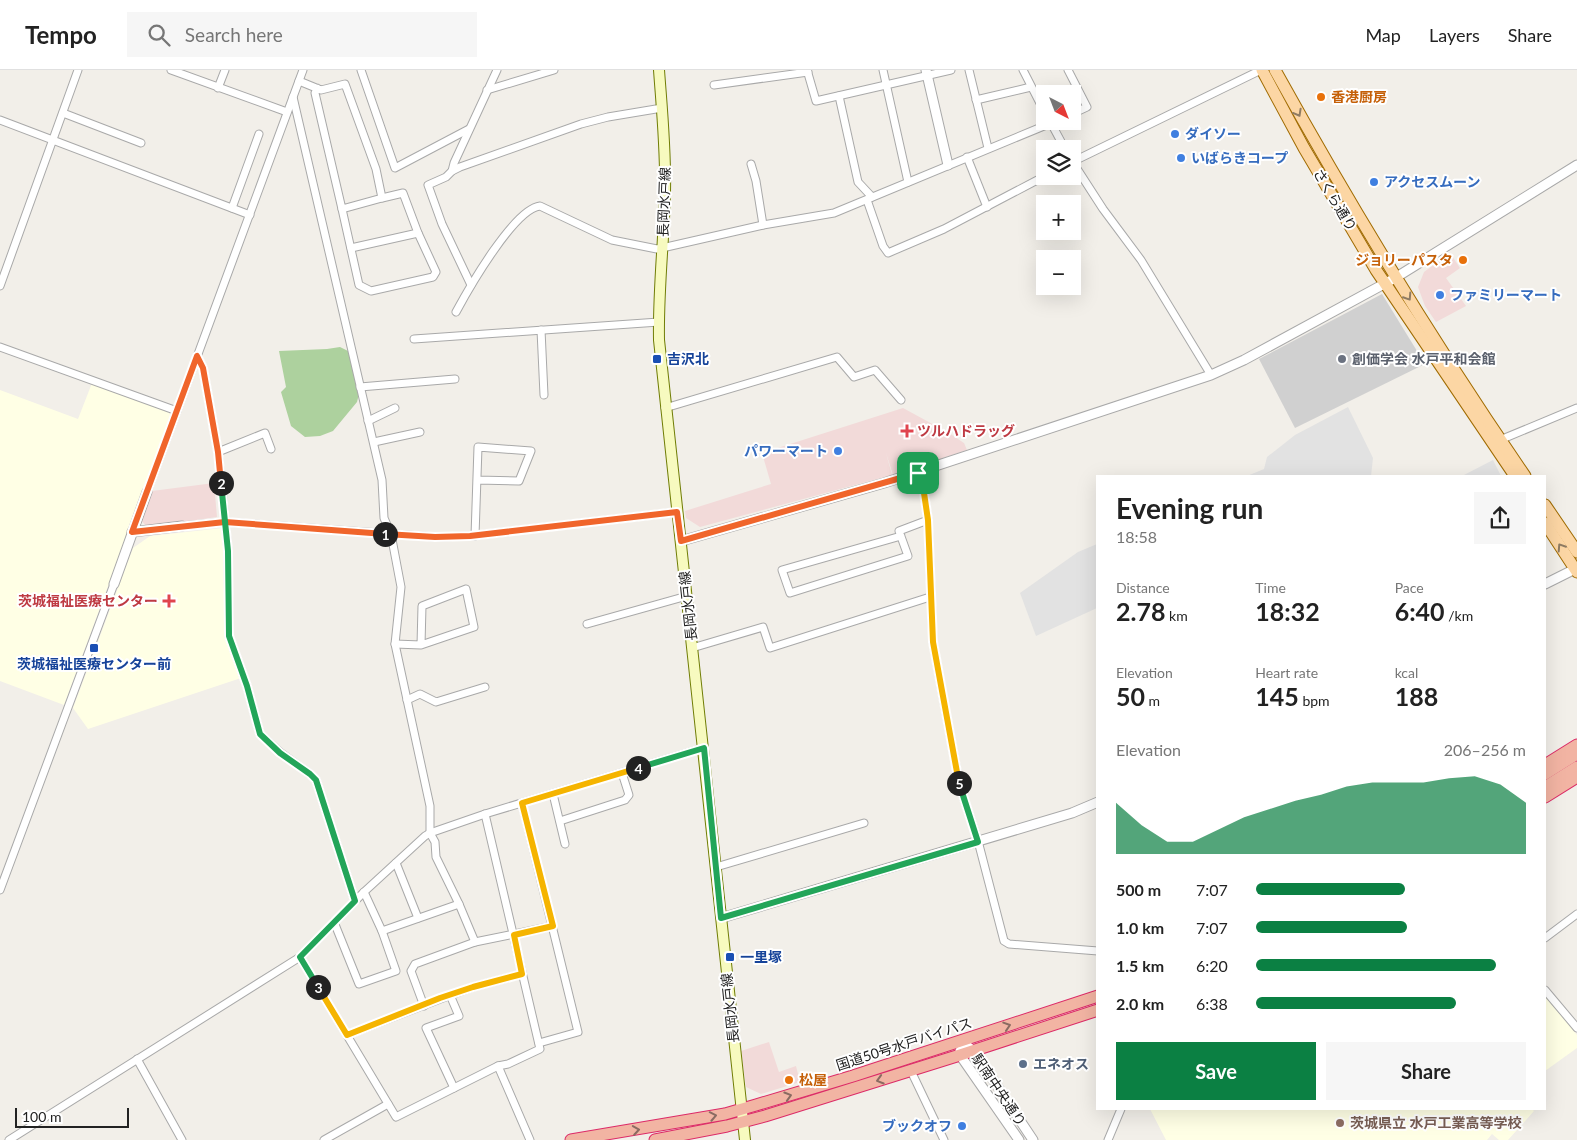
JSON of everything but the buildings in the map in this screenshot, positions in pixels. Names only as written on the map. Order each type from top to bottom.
[{"type":"highway","points":[[1546,763],[1577,745]]},
{"type":"highway","points":[[1546,773],[1577,754]]},
{"type":"highway","points":[[1546,786],[1577,767]]},
{"type":"highway","points":[[1546,796],[1577,777]]},
{"type":"highway","name":"国道50号水戸バイパス","points":[[571,1140],[741,1110],[853,1076],[1096,997]]},
{"type":"highway","name":"国道50号水戸バイパス","points":[[655,1140],[742,1122],[911,1071],[1096,1011]]},
{"type":"main road","name":"長岡水戸線","points":[[659,70],[665,174],[658,322],[745,1140]]},
{"type":"main road","name":"さくら通り","points":[[1261,70],[1304,148],[1514,475]]},
{"type":"main road","name":"さくら通り","points":[[1274,70],[1390,281],[1524,475]]},
{"type":"main road","points":[[1546,507],[1577,552]]},
{"type":"main road","points":[[1546,525],[1576,570]]},
{"type":"street","points":[[0,286],[78,70]]},
{"type":"street","points":[[171,70],[287,112]]},
{"type":"street","points":[[218,88],[225,70]]},
{"type":"street","points":[[0,890],[303,70]]},
{"type":"street","points":[[361,70],[395,168],[469,130]]},
{"type":"street","points":[[452,171],[496,70]]},
{"type":"street","points":[[487,90],[554,70]]},
{"type":"street","points":[[883,70],[908,182]]},
{"type":"street","points":[[714,85],[807,71],[816,101],[926,73],[951,70]]},
{"type":"street","points":[[968,70],[988,148]]},
{"type":"street","points":[[1023,70],[1036,96]]},
{"type":"street","points":[[1068,70],[1076,85]]},
{"type":"street","points":[[1081,158],[1261,70]]},
{"type":"street","points":[[926,73],[948,165]]},
{"type":"street","points":[[299,81],[321,90],[345,84],[376,169],[382,198]]},
{"type":"street","points":[[976,100],[1031,87]]},
{"type":"street","points":[[317,88],[316,93],[359,285],[370,291],[433,277],[436,272],[418,233],[403,193],[342,209]]},
{"type":"street","points":[[1081,95],[1087,107],[1081,110]]},
{"type":"street","points":[[839,96],[858,182],[869,198],[883,246],[888,253],[944,229],[1036,181]]},
{"type":"street","points":[[293,97],[382,480],[384,518],[390,534],[401,587],[394,644],[430,806],[430,833],[435,842],[436,856],[475,942]]},
{"type":"street","points":[[471,285],[442,224],[428,185],[446,177],[452,171],[581,124],[608,117],[662,108]]},
{"type":"street","points":[[63,113],[141,143]]},
{"type":"street","points":[[0,120],[250,214]]},
{"type":"street","points":[[456,312],[479,271],[520,218],[533,207],[540,206],[612,240],[657,249],[763,225],[834,213],[1036,128]]},
{"type":"street","points":[[232,208],[259,134]]},
{"type":"street","points":[[967,157],[987,207]]},
{"type":"street","points":[[751,164],[756,181],[763,225]]},
{"type":"street","points":[[681,541],[918,473],[1211,376],[1390,281],[1577,165]]},
{"type":"street","points":[[1081,175],[1102,209],[1141,260],[1211,376]]},
{"type":"street","points":[[351,248],[418,233]]},
{"type":"street","points":[[414,339],[658,322]]},
{"type":"street","points":[[541,330],[544,396]]},
{"type":"street","points":[[0,347],[177,411]]},
{"type":"street","points":[[197,356],[203,368],[218,452],[228,551],[229,636],[247,686],[260,734],[280,753],[316,780],[355,901]]},
{"type":"street","points":[[666,408],[837,357],[854,377],[875,370],[901,400]]},
{"type":"street","points":[[360,387],[454,379]]},
{"type":"street","points":[[368,421],[395,408]]},
{"type":"street","points":[[1500,440],[1577,408]]},
{"type":"street","points":[[374,442],[420,432]]},
{"type":"street","points":[[218,452],[265,434],[271,449]]},
{"type":"street","points":[[475,536],[478,447],[531,450],[519,481],[477,480]]},
{"type":"street","points":[[918,473],[924,493],[928,520],[933,642],[953,753],[960,788],[978,842],[1004,941],[1009,944],[1096,951]]},
{"type":"street","points":[[132,532],[225,522],[435,537],[475,536],[677,512]]},
{"type":"street","points":[[901,536],[782,570],[790,593],[908,556],[901,536],[899,531],[928,520]]},
{"type":"street","points":[[1546,584],[1576,570]]},
{"type":"street","points":[[394,644],[421,645],[474,627],[466,589],[422,606],[421,645]]},
{"type":"street","points":[[587,624],[687,596]]},
{"type":"street","points":[[692,648],[763,628],[770,648],[930,597]]},
{"type":"street","points":[[407,700],[420,694],[436,702],[485,687]]},
{"type":"street","points":[[8,1140],[300,957],[364,892],[430,833],[485,814],[704,748]]},
{"type":"street","points":[[560,821],[625,800],[629,795],[622,773]]},
{"type":"street","points":[[553,794],[565,844]]},
{"type":"street","points":[[522,803],[578,1032],[539,1043]]},
{"type":"street","points":[[721,918],[978,842],[1072,813],[1096,803]]},
{"type":"street","points":[[300,957],[396,1117],[498,1066],[508,1064],[540,1049],[485,814]]},
{"type":"street","points":[[716,867],[864,823]]},
{"type":"street","points":[[396,863],[418,918]]},
{"type":"street","points":[[334,922],[359,984],[396,971],[382,931],[364,892]]},
{"type":"street","points":[[382,931],[459,904]]},
{"type":"street","points":[[1546,937],[1577,914]]},
{"type":"street","points":[[424,1006],[412,971],[414,964],[475,942],[553,926]]},
{"type":"street","points":[[347,1035],[450,995],[522,974]]},
{"type":"street","points":[[1546,991],[1577,1028]]},
{"type":"street","points":[[450,995],[459,1016],[426,1028],[454,1088]]},
{"type":"street","name":"駅南中央通り","points":[[960,1041],[974,1051],[1033,1140]]},
{"type":"street","name":"駅南中央通り","points":[[960,1041],[960,1055],[1018,1140]]},
{"type":"street","points":[[137,1059],[182,1140]]},
{"type":"street","points":[[498,1066],[530,1140]]},
{"type":"street","points":[[911,1071],[944,1140]]},
{"type":"street","points":[[324,1140],[388,1104]]},
{"type":"street","points":[[1108,1140],[1121,1110]]},
{"type":"shaded area","points":[[1450,253],[1460,268],[1446,278],[1466,306],[1436,322],[1425,306],[1418,287],[1424,272]]},
{"type":"shaded area","points":[[1382,294],[1425,364],[1295,428],[1259,359]]},
{"type":"shaded area","points":[[92,383],[168,411],[171,416],[64,705],[0,681],[0,390],[78,419]]},
{"type":"shaded area","points":[[1348,407],[1373,458],[1371,475],[1249,475],[1264,469],[1267,457],[1295,435]]},
{"type":"shaded area","points":[[903,408],[949,433],[964,443],[967,450],[893,475],[886,453],[892,475],[700,527],[686,518],[685,511],[771,484],[762,453]]},
{"type":"shaded area","points":[[1493,460],[1500,475],[1464,475]]},
{"type":"shaded area","points":[[214,483],[217,517],[147,527],[140,519],[152,491]]},
{"type":"shaded area","name":"茨城福祉医療センター","points":[[223,528],[226,638],[241,678],[88,729],[73,708],[133,548],[150,536]]},
{"type":"shaded area","points":[[1096,544],[1096,608],[1036,636],[1020,593],[1078,552]]},
{"type":"shaded area","points":[[1546,995],[1577,1035],[1577,1048],[1546,1070]]},
{"type":"shaded area","points":[[769,1042],[779,1072],[796,1066],[800,1082],[761,1094],[746,1087],[741,1051]]},
{"type":"shaded area","name":"茨城県立 水戸工業高等学校","points":[[1151,1110],[1534,1111],[1508,1140],[1499,1140],[1492,1134],[1487,1140],[1166,1140]]},
{"type":"green space","points":[[340,347],[348,351],[359,394],[357,402],[333,431],[320,436],[305,437],[291,426],[281,392],[286,387],[279,351]]},
{"type":"place","name":"香港厨房","points":[[1321,97]]},
{"type":"place","name":"ダイソー","points":[[1175,134]]},
{"type":"place","name":"いばらきコープ","points":[[1181,158]]},
{"type":"place","name":"アクセスムーン","points":[[1374,182]]},
{"type":"place","name":"ジョリーパスタ","points":[[1463,260]]},
{"type":"place","name":"ファミリーマート","points":[[1440,295]]},
{"type":"place","name":"吉沢北","points":[[657,359]]},
{"type":"place","name":"創価学会 水戸平和会館","points":[[1342,359]]},
{"type":"place","name":"ツルハドラッグ","points":[[907,431]]},
{"type":"place","name":"パワーマート","points":[[838,451]]},
{"type":"place","name":"茨城福祉医療センター","points":[[169,601]]},
{"type":"place","name":"茨城福祉医療センター前","points":[[94,648]]},
{"type":"place","name":"一里塚","points":[[730,957]]},
{"type":"place","name":"エネオス","points":[[1023,1064]]},
{"type":"place","name":"松屋","points":[[789,1080]]},
{"type":"place","name":"茨城県立 水戸工業高等学校","points":[[1340,1123]]},
{"type":"place","name":"ブックオフ","points":[[962,1126]]},
{"type":"route","points":[[918,473],[681,541],[677,512],[470,536],[435,537],[225,522],[132,532],[197,356],[203,368],[218,452],[222,489],[225,522],[228,551],[229,636],[247,686],[260,734],[280,753],[316,780],[355,901],[300,957],[347,1035],[424,1006],[440,998],[522,974],[514,935],[553,926],[522,803],[704,748],[721,918],[978,842],[960,788],[933,642],[928,520],[924,493],[918,473]]}]
